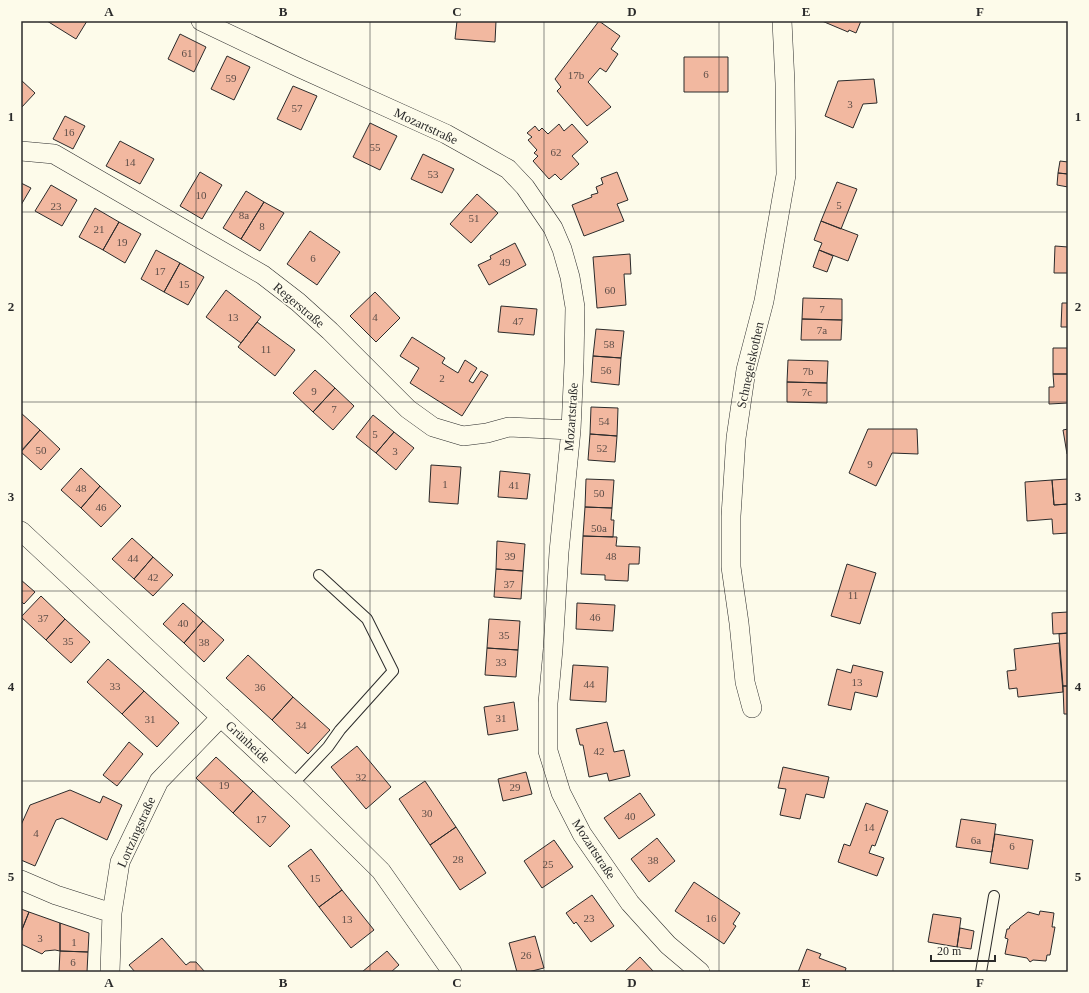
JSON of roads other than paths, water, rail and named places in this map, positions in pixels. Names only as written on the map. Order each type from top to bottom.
[{"type":"street","name":"Mozartstraße","points":[[201,21],[300,68],[446,134],[480,152],[508,169],[525,187],[553,228],[562,249],[570,277],[575,307],[571,430],[559,552],[548,703],[548,751],[561,793],[582,834],[630,903],[668,945],[700,972]]},
{"type":"street","name":"Schnegelskothen","points":[[752,708],[745,682],[740,624],[731,567],[731,516],[736,438],[745,378],[764,301],[786,175],[785,83],[782,21]]},
{"type":"street","name":"Regerstraße","points":[[21,151],[54,154],[263,275],[298,302],[330,331],[408,409],[433,427],[463,436],[487,433],[509,427],[571,430]]},
{"type":"street","name":"Grünheide","points":[[21,531],[293,784],[382,871],[452,972]]},
{"type":"street","name":"Lortzingstraße","points":[[110,972],[112,913],[120,862],[159,781],[221,717]]},
{"type":"street","points":[[21,880],[56,895],[112,913]]},
{"type":"lane","points":[[293,784],[328,747],[340,730],[393,671],[367,619],[320,575]]},
{"type":"lane","points":[[980,972],[994,896]]}]
